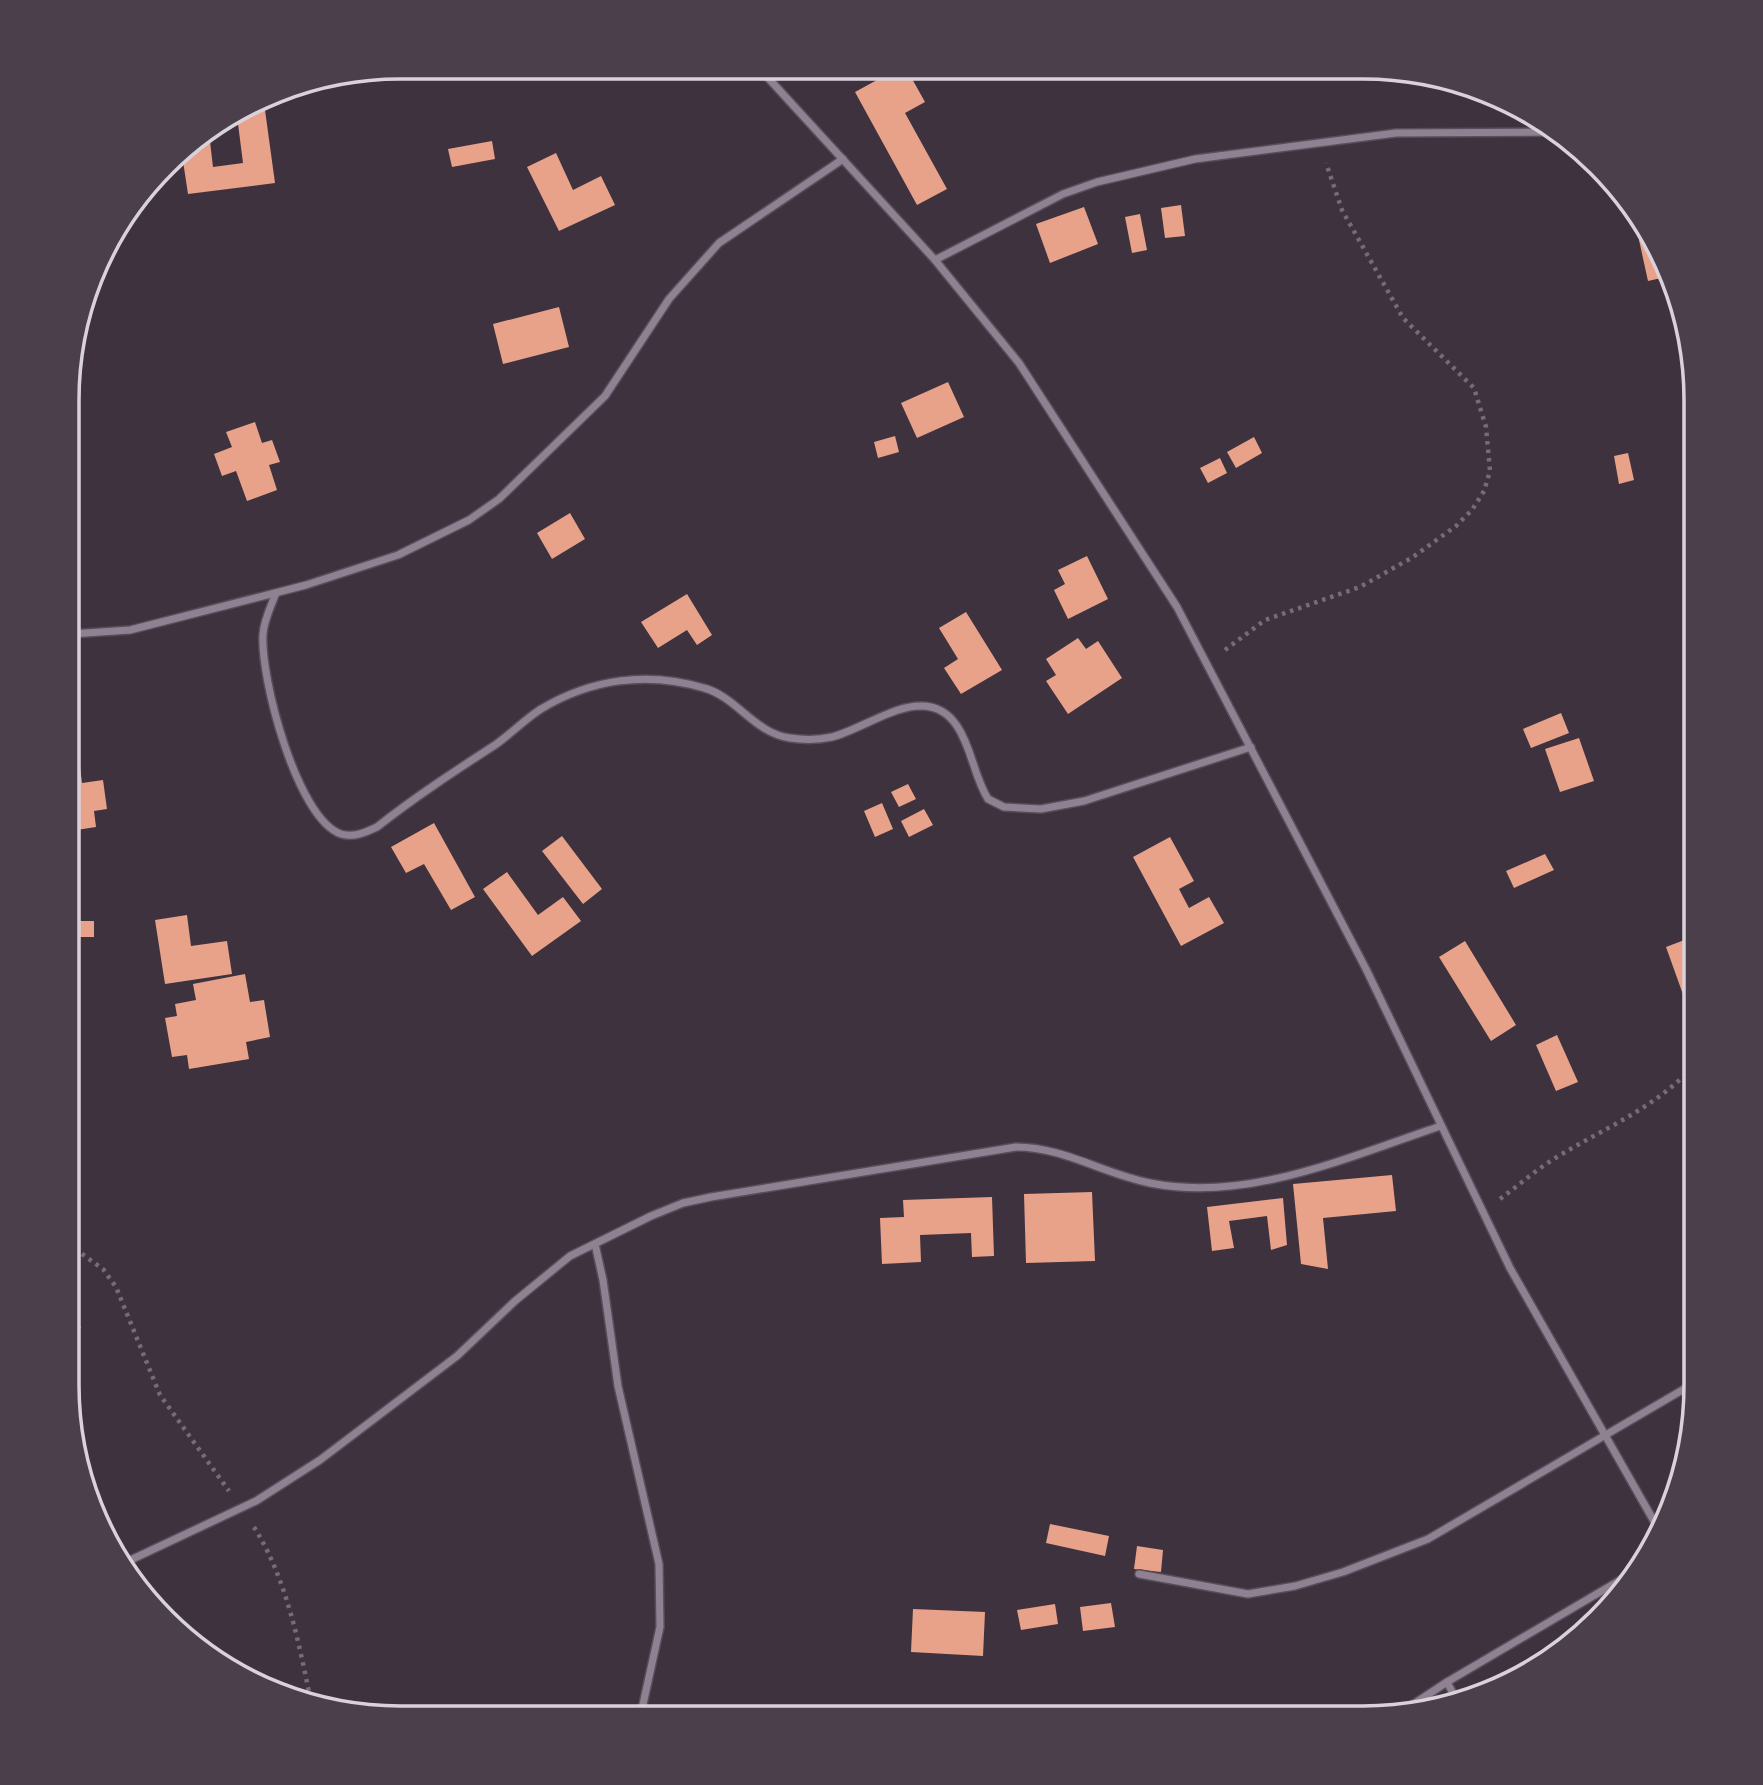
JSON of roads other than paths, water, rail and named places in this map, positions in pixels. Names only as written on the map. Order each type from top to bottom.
[{"type":"street","points":[[769,79],[935,260],[1019,363],[1177,607],[1366,969],[1482,1212],[1553,1345],[1654,1522]]},
{"type":"street","points":[[935,260],[1053,199],[1097,182],[1195,159],[1396,133],[1540,132]]},
{"type":"street","points":[[79,634],[130,630],[352,571],[422,545],[469,520],[499,499],[605,396],[668,299],[700,261],[740,227],[843,159]]},
{"type":"street","points":[[276,593],[263,634],[270,695],[301,783],[314,810],[320,819],[341,834],[362,835],[377,827],[540,710],[577,691],[618,679],[706,688],[762,729],[787,738],[811,740],[835,736],[869,719],[895,712],[935,707],[948,714],[959,727],[988,799],[1004,807],[1041,809],[1084,801],[1251,747]]},
{"type":"street","points":[[131,1561],[240,1508],[320,1460],[457,1356],[514,1301],[570,1256],[683,1203],[974,1152],[1038,1148],[1150,1183],[1204,1187],[1273,1180],[1441,1126]]},
{"type":"street","points":[[595,1244],[604,1280],[618,1386],[659,1564],[660,1627],[643,1706]]},
{"type":"street","points":[[1139,1574],[1248,1594],[1296,1586],[1343,1572],[1428,1539],[1684,1389]]},
{"type":"street","points":[[1417,1702],[1617,1582]]},
{"type":"street","points":[[1447,1682],[1453,1693]]}]
